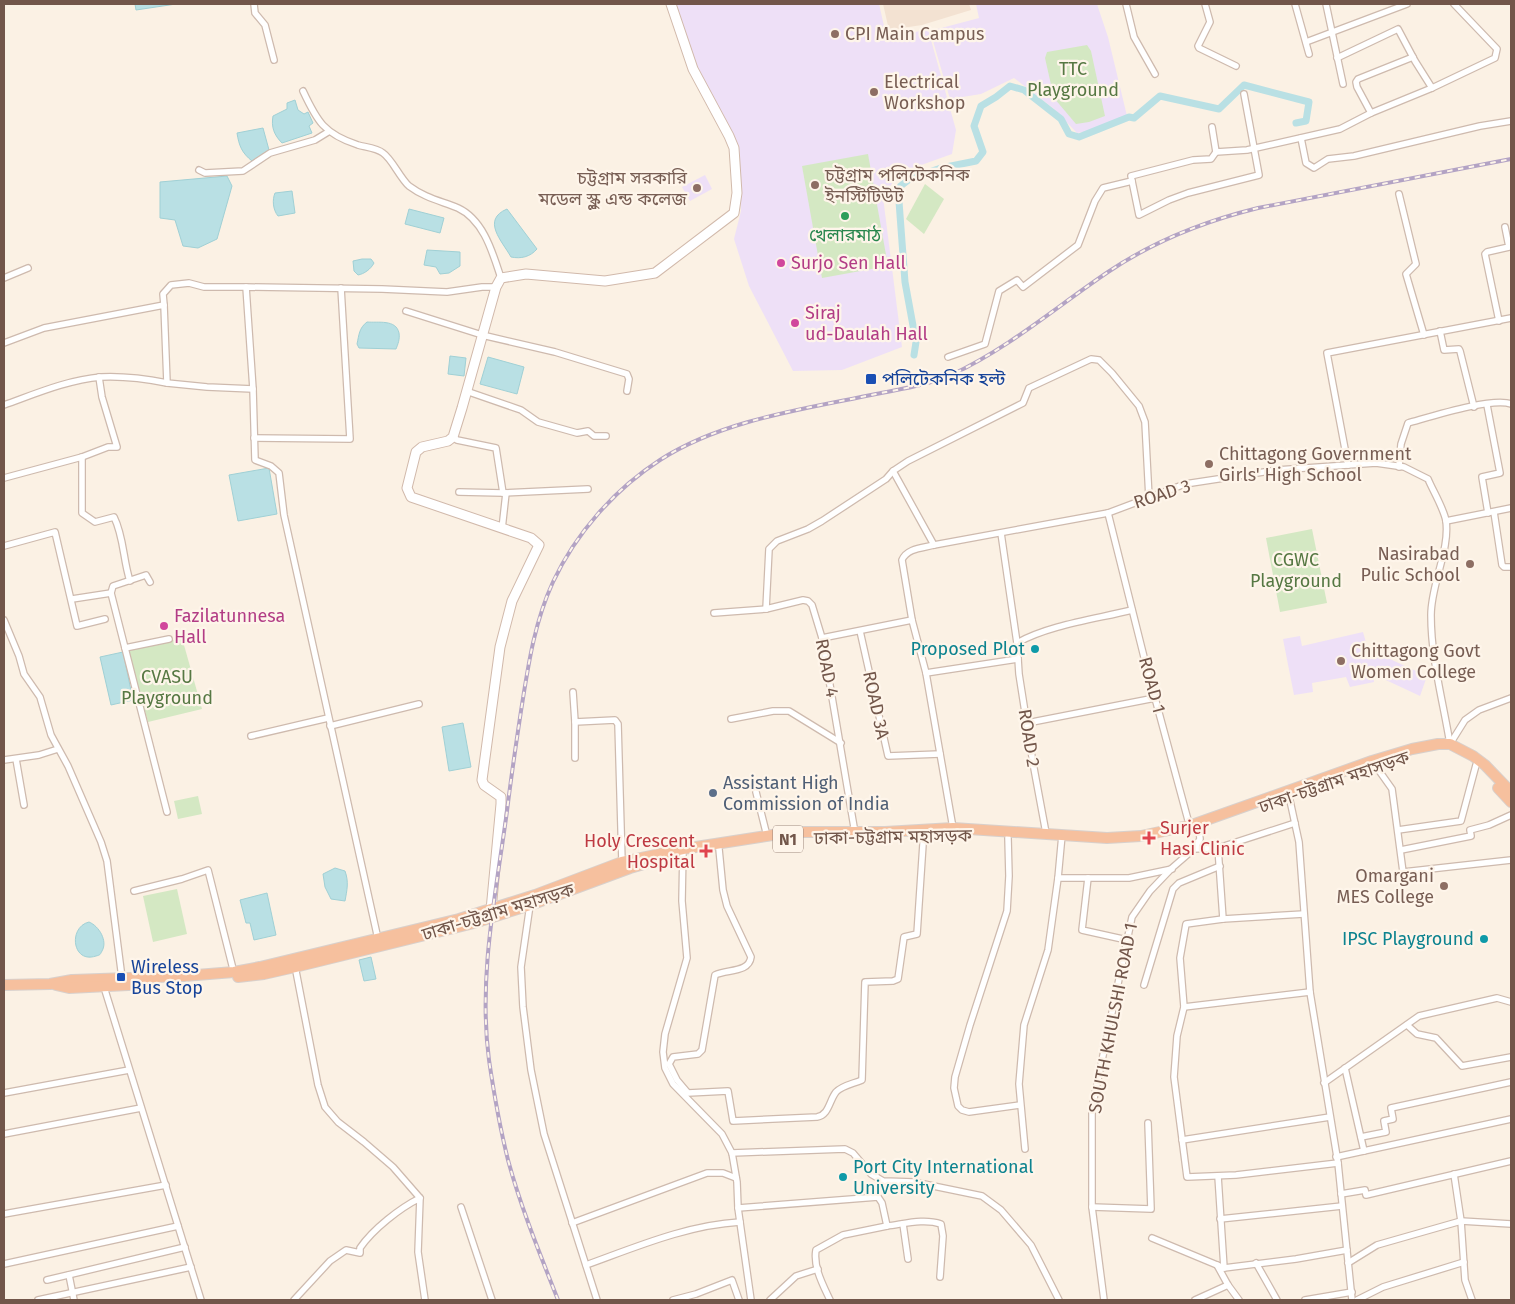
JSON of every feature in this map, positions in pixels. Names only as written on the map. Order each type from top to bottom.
[{"type":"highway","points":[[1450,744],[1473,756],[1485,765],[1511,792]]},
{"type":"highway","name":"ঢাকা-চট্টগ্রাম মহাসড়ক","points":[[1196,827],[1372,761],[1427,745],[1450,744]]},
{"type":"highway","name":"ঢাকা-চট্টগ্রাম মহাসড়ক","points":[[4,985],[50,984],[72,980],[264,974],[294,963],[378,939],[491,910],[622,862],[792,832],[924,832],[1008,838],[1062,838],[1100,842],[1136,840],[1196,827],[1375,765],[1411,754],[1439,750],[1453,751],[1476,765],[1511,802]]},
{"type":"highway","name":"ঢাকা-চট্টগ্রাম মহাসড়ক","points":[[294,963],[435,933],[530,905],[630,868],[683,852],[803,838],[856,840],[953,828],[1046,833],[1062,838]]},
{"type":"highway","name":"ঢাকা-চট্টগ্রাম মহাসড়ক","points":[[50,984],[69,988],[104,987],[212,981],[235,975]]},
{"type":"main road","points":[[491,910],[501,804],[500,797],[484,785],[482,780],[503,638],[512,601],[539,545],[531,538],[410,497],[407,488],[416,452],[422,447],[448,441],[453,437],[496,287],[501,278],[526,274],[605,281],[655,273],[734,213],[737,193],[734,148],[693,69],[671,4]]},
{"type":"street","points":[[254,4],[255,13],[266,25],[274,60]]},
{"type":"street","points":[[1126,4],[1134,37],[1155,74]]},
{"type":"street","points":[[1205,4],[1210,22],[1198,46],[1236,66]]},
{"type":"street","points":[[1295,4],[1309,54]]},
{"type":"street","points":[[1326,4],[1343,84]]},
{"type":"street","points":[[1306,42],[1407,4]]},
{"type":"street","points":[[1216,152],[1255,148],[1340,130],[1371,113],[1432,88],[1495,58],[1498,49],[1454,4]]},
{"type":"street","points":[[1337,58],[1398,29],[1432,88]]},
{"type":"street","points":[[1371,113],[1356,82],[1358,79],[1413,57]]},
{"type":"street","points":[[303,91],[314,114],[328,132],[344,140],[384,153],[408,185],[435,201],[459,209],[470,216],[477,224],[491,249],[501,278]]},
{"type":"street","points":[[1212,126],[1216,152],[1211,159],[1193,160],[1131,176],[1139,216],[1169,200],[1188,193],[1259,175],[1244,94]]},
{"type":"street","points":[[1301,138],[1306,163],[1314,168],[1328,159],[1354,156],[1480,126],[1511,121]]},
{"type":"street","points":[[199,170],[205,172],[243,171],[270,153],[315,140],[328,132]]},
{"type":"street","points":[[948,357],[985,344],[999,291],[1017,280],[1023,287],[1078,245],[1095,201],[1103,188],[1132,181]]},
{"type":"street","points":[[1400,194],[1416,264],[1406,274],[1424,335]]},
{"type":"street","points":[[1499,320],[1485,254],[1509,247],[1505,227]]},
{"type":"street","points":[[4,278],[28,268]]},
{"type":"street","points":[[167,383],[163,294],[171,285],[189,283],[204,287],[341,288],[447,292],[496,287]]},
{"type":"street","points":[[246,287],[253,389],[255,460],[272,466],[278,473],[284,515],[378,939]]},
{"type":"street","points":[[254,438],[350,439],[341,288]]},
{"type":"street","points":[[4,343],[44,328],[164,305]]},
{"type":"street","points":[[406,311],[482,335],[555,352],[627,374],[629,379],[627,391]]},
{"type":"street","points":[[1348,465],[1327,353],[1511,318]]},
{"type":"street","points":[[1440,331],[1444,350],[1459,349],[1460,351],[1474,407]]},
{"type":"street","points":[[766,609],[769,549],[777,541],[808,529],[822,521],[908,461],[1023,403],[1029,388],[1091,359],[1099,360],[1139,406],[1145,422],[1148,498]]},
{"type":"street","points":[[4,406],[44,390],[82,380],[99,378],[144,379],[207,387],[253,389]]},
{"type":"street","points":[[4,478],[82,457],[108,447],[117,447],[102,397],[99,378]]},
{"type":"street","points":[[466,390],[521,410],[538,422],[577,433],[588,431],[594,436],[606,436]]},
{"type":"street","points":[[1487,404],[1500,472],[1482,477],[1502,565],[1504,567],[1511,567]]},
{"type":"street","points":[[1399,466],[1402,444],[1408,423],[1487,404],[1511,404]]},
{"type":"street","points":[[453,437],[457,440],[496,448],[504,493],[502,529]]},
{"type":"street","points":[[82,457],[82,513],[95,522],[114,517],[118,525],[130,581]]},
{"type":"street","name":"ROAD 3","points":[[953,828],[926,673],[912,620],[902,560],[904,554],[934,545],[1108,513],[1185,484],[1277,470],[1376,463],[1404,467],[1428,479],[1446,521],[1445,544],[1433,591],[1431,616],[1437,676],[1450,744]]},
{"type":"street","points":[[893,471],[934,545]]},
{"type":"street","points":[[459,492],[504,493],[588,489]]},
{"type":"street","points":[[1446,521],[1511,508]]},
{"type":"street","name":"ROAD 1","points":[[1108,513],[1188,820],[1196,827]]},
{"type":"street","points":[[4,546],[56,532],[77,626],[105,619]]},
{"type":"street","name":"ROAD 2","points":[[1000,533],[1027,723],[1046,833]]},
{"type":"street","points":[[150,582],[146,576],[113,586],[111,593],[167,812]]},
{"type":"street","points":[[72,599],[111,593]]},
{"type":"street","name":"ROAD 4","points":[[714,613],[766,609],[803,600],[808,601],[812,605],[822,638],[855,833]]},
{"type":"street","points":[[1017,643],[1029,636],[1048,630],[1132,610]]},
{"type":"street","points":[[4,620],[19,656],[24,674],[40,697],[51,734],[68,766],[101,842],[107,862],[122,978]]},
{"type":"street","points":[[822,638],[912,620]]},
{"type":"street","name":"ROAD 3A","points":[[860,631],[888,756],[940,754]]},
{"type":"street","points":[[125,648],[170,639]]},
{"type":"street","points":[[926,673],[1018,659]]},
{"type":"street","points":[[573,692],[575,758]]},
{"type":"street","points":[[1027,723],[1155,698]]},
{"type":"street","points":[[1450,744],[1465,720],[1479,710],[1511,698]]},
{"type":"street","points":[[330,726],[419,704]]},
{"type":"street","points":[[731,719],[773,711],[789,711],[841,744]]},
{"type":"street","points":[[251,736],[328,718]]},
{"type":"street","points":[[575,722],[616,720],[618,724],[622,862]]},
{"type":"street","points":[[4,760],[39,755],[58,749]]},
{"type":"street","points":[[16,759],[24,805]]},
{"type":"street","points":[[1375,765],[1392,788],[1403,872],[1511,860]]},
{"type":"street","points":[[1398,830],[1461,821],[1476,765]]},
{"type":"street","points":[[756,792],[767,836]]},
{"type":"street","points":[[1289,796],[1299,842],[1310,992],[1337,1160],[1352,1300]]},
{"type":"street","points":[[1401,850],[1471,836],[1470,830],[1490,825],[1511,815]]},
{"type":"street","points":[[1194,849],[1218,848],[1295,822]]},
{"type":"street","points":[[1194,849],[1201,833],[1196,827]]},
{"type":"street","points":[[719,849],[727,906],[751,957],[751,962],[749,965],[736,970],[721,972],[715,975],[702,1050],[698,1054],[676,1056],[671,1060],[670,1064],[677,1080],[688,1093],[728,1091],[732,1120],[734,1122],[818,1118],[825,1113],[836,1093],[843,1086],[855,1084],[862,1080],[865,982],[893,981],[898,979],[904,937],[917,934],[924,832]]},
{"type":"street","points":[[1008,838],[1009,876],[1007,911],[960,1056],[954,1088],[958,1106],[962,1110],[969,1112],[1020,1106]]},
{"type":"street","points":[[1025,1149],[1019,1084],[1024,1025],[1048,950],[1062,838]]},
{"type":"street","points":[[1218,848],[1223,919]]},
{"type":"street","name":"SOUTH KHULSHI ROAD 1","points":[[1104,1300],[1092,1207],[1092,1108],[1132,917],[1150,891],[1194,849]]},
{"type":"street","points":[[683,852],[682,901],[687,958],[665,1034],[663,1052],[665,1068],[674,1084],[722,1134],[732,1153],[751,1300]]},
{"type":"street","points":[[1144,985],[1173,889],[1179,883],[1220,866]]},
{"type":"street","points":[[1058,878],[1129,878],[1172,868]]},
{"type":"street","points":[[134,891],[182,879],[208,870],[235,975]]},
{"type":"street","points":[[1088,878],[1082,930],[1127,940]]},
{"type":"street","points":[[530,905],[521,967],[523,1007],[530,1061],[544,1134],[596,1300]]},
{"type":"street","points":[[1304,914],[1223,919],[1186,924],[1180,958],[1184,1006],[1177,1036],[1174,1077],[1187,1177],[1218,1176],[1337,1160],[1364,1151],[1511,1119]]},
{"type":"street","points":[[294,963],[318,1085],[325,1107],[338,1122],[392,1167],[420,1198],[418,1252],[425,1300]]},
{"type":"street","points":[[104,987],[201,1300]]},
{"type":"street","points":[[1184,1006],[1310,992]]},
{"type":"street","points":[[1324,1083],[1407,1024],[1422,1016],[1497,998],[1511,1002]]},
{"type":"street","points":[[1407,1024],[1417,1034],[1436,1038],[1462,1066],[1511,1057]]},
{"type":"street","points":[[1345,1068],[1364,1151]]},
{"type":"street","points":[[4,1093],[129,1070]]},
{"type":"street","points":[[1361,1137],[1386,1132],[1384,1122],[1393,1119],[1391,1108],[1511,1082]]},
{"type":"street","points":[[4,1134],[141,1108]]},
{"type":"street","points":[[1182,1140],[1330,1118]]},
{"type":"street","points":[[1092,1207],[1151,1208],[1148,1123]]},
{"type":"street","points":[[732,1153],[845,1149],[853,1153],[871,1174],[883,1181],[914,1182],[982,1196],[1000,1210],[1031,1245],[1060,1300]]},
{"type":"street","points":[[1341,1194],[1365,1190],[1366,1194],[1511,1161]]},
{"type":"street","points":[[572,1223],[707,1173],[723,1173],[736,1178]]},
{"type":"street","points":[[1454,1174],[1461,1221],[1465,1280],[1472,1300]]},
{"type":"street","points":[[1218,1176],[1224,1268]]},
{"type":"street","points":[[4,1214],[166,1185]]},
{"type":"street","points":[[738,1208],[878,1197],[882,1202],[887,1226]]},
{"type":"street","points":[[294,1300],[330,1261],[346,1250],[360,1253],[360,1248],[370,1236],[406,1205],[420,1198]]},
{"type":"street","points":[[461,1206],[492,1300]]},
{"type":"street","points":[[1220,1219],[1342,1206]]},
{"type":"street","points":[[830,1300],[822,1284],[815,1257],[816,1250],[842,1235],[903,1224],[934,1221],[941,1224],[943,1236],[940,1277]]},
{"type":"street","points":[[1348,1263],[1377,1245],[1461,1221],[1511,1224]]},
{"type":"street","points":[[586,1265],[686,1231],[717,1224],[740,1222]]},
{"type":"street","points":[[903,1224],[908,1259]]},
{"type":"street","points":[[4,1264],[178,1226]]},
{"type":"street","points":[[1152,1238],[1224,1268],[1296,1259],[1347,1250]]},
{"type":"street","points":[[47,1280],[185,1247]]},
{"type":"street","points":[[1357,1300],[1383,1287],[1464,1262]]},
{"type":"street","points":[[1256,1264],[1276,1300]]},
{"type":"street","points":[[1217,1265],[1239,1300]]},
{"type":"street","points":[[38,1300],[191,1267]]},
{"type":"street","points":[[770,1300],[796,1276],[818,1269]]},
{"type":"street","points":[[70,1275],[74,1300]]},
{"type":"street","points":[[673,1300],[696,1294],[732,1280],[739,1300]]},
{"type":"street","points":[[1195,1300],[1228,1285]]},
{"type":"street","points":[[1305,1300],[1352,1292]]},
{"type":"shaded area","name":"চট্টগ্রাম পলিটেকনিক ইনস্টিটিউট","points":[[676,4],[879,4],[887,39],[928,29],[956,130],[952,154],[899,173],[883,197],[902,347],[842,370],[793,371],[749,286],[734,239],[741,211],[738,148],[707,91],[677,13]]},
{"type":"shaded area","points":[[883,4],[969,4],[971,10],[922,25],[889,30]]},
{"type":"shaded area","points":[[976,4],[1097,4],[1108,37],[1127,116],[1089,131],[1077,133],[1053,108],[1014,78],[981,94],[950,99],[930,31],[979,18]]},
{"type":"shaded area","name":"চট্টগ্রাম সরকারি মডেল স্কুল এন্ড কলেজ","points":[[705,175],[712,189],[690,201],[682,187]]},
{"type":"shaded area","name":"Chittagong Govt Women College","points":[[1363,632],[1368,649],[1427,676],[1420,696],[1373,674],[1374,682],[1350,687],[1346,677],[1312,683],[1313,692],[1294,695],[1283,639],[1300,636],[1302,646]]},
{"type":"green space","name":"TTC Playground","points":[[1087,45],[1091,51],[1105,116],[1089,122],[1076,124],[1054,98],[1045,58],[1047,52]]},
{"type":"green space","name":"খেলারমাঠ","points":[[868,154],[888,266],[822,278],[802,166]]},
{"type":"green space","points":[[925,184],[944,199],[924,234],[906,219]]},
{"type":"green space","name":"CGWC Playground","points":[[1312,529],[1327,603],[1280,612],[1266,538]]},
{"type":"green space","name":"CVASU Playground","points":[[182,638],[202,709],[148,722],[128,650]]},
{"type":"green space","points":[[198,796],[202,814],[178,819],[174,801]]},
{"type":"green space","points":[[177,889],[187,934],[153,942],[143,896]]},
{"type":"water","points":[[135,4],[176,4],[136,10]]},
{"type":"water","points":[[295,100],[298,110],[304,114],[308,112],[313,123],[309,126],[312,133],[282,143],[274,131],[272,124],[273,116],[287,109],[287,103]]},
{"type":"water","points":[[263,128],[269,150],[252,161],[242,149],[237,133]]},
{"type":"water","points":[[227,176],[232,186],[217,239],[198,248],[183,246],[175,220],[160,218],[160,182]]},
{"type":"water","points":[[292,191],[295,213],[278,216],[274,205],[275,193]]},
{"type":"water","points":[[409,209],[444,218],[440,233],[405,224]]},
{"type":"water","points":[[507,209],[537,249],[528,256],[511,257],[499,238],[494,225],[495,219]]},
{"type":"water","points":[[427,250],[460,252],[460,266],[449,273],[440,274],[436,267],[424,265]]},
{"type":"water","points":[[371,259],[374,263],[363,274],[358,275],[354,271],[353,261]]},
{"type":"water","points":[[367,322],[386,323],[394,326],[399,333],[396,349],[359,348],[357,344],[360,332]]},
{"type":"water","points":[[450,356],[466,358],[464,376],[448,374]]},
{"type":"water","points":[[488,357],[524,367],[517,394],[480,384]]},
{"type":"water","points":[[269,468],[277,514],[238,521],[229,475]]},
{"type":"water","points":[[123,652],[133,700],[111,705],[100,657]]},
{"type":"water","points":[[463,723],[471,767],[449,771],[442,727]]},
{"type":"water","points":[[335,868],[345,871],[347,886],[345,901],[331,899],[325,887],[323,874]]},
{"type":"water","points":[[267,893],[276,935],[254,940],[250,923],[246,923],[240,900]]},
{"type":"water","points":[[89,922],[102,934],[104,947],[100,955],[88,957],[82,955],[78,950],[76,937],[82,925]]},
{"type":"water","points":[[371,957],[376,979],[364,981],[359,960]]},
{"type":"waterway","points":[[914,355],[916,342],[905,282],[898,188],[911,178],[941,168],[976,161],[983,152],[974,126],[981,106],[1010,86],[1024,90],[1061,119],[1069,134],[1079,137],[1129,117],[1134,118],[1160,96],[1219,109],[1244,85],[1309,102],[1306,121],[1296,123]]},
{"type":"railway","points":[[558,1300],[519,1196],[502,1136],[489,1060],[486,1029],[487,966],[515,748],[532,645],[546,598],[562,564],[573,546],[598,514],[628,484],[660,460],[684,446],[710,435],[737,425],[792,411],[914,386],[951,375],[1012,340],[1125,261],[1180,233],[1258,208],[1511,159]]},
{"type":"place","name":"CPI Main Campus","points":[[835,34]]},
{"type":"place","name":"Electrical Workshop","points":[[874,92]]},
{"type":"place","name":"চট্টগ্রাম পলিটেকনিক ইনস্টিটিউট","points":[[815,185]]},
{"type":"place","name":"চট্টগ্রাম সরকারি মডেল স্কুল এন্ড কলেজ","points":[[697,188]]},
{"type":"place","name":"খেলারমাঠ","points":[[845,216]]},
{"type":"place","name":"Surjo Sen Hall","points":[[781,263]]},
{"type":"place","name":"Siraj ud-Daulah Hall","points":[[795,323]]},
{"type":"place","name":"পলিটেকনিক হল্ট","points":[[871,379]]},
{"type":"place","name":"Chittagong Government Girls' High School","points":[[1209,464]]},
{"type":"place","name":"Nasirabad Pulic School","points":[[1470,564]]},
{"type":"place","name":"Fazilatunnesa Hall","points":[[164,626]]},
{"type":"place","name":"Proposed Plot","points":[[1035,649]]},
{"type":"place","name":"Chittagong Govt Women College","points":[[1341,661]]},
{"type":"place","name":"Assistant High Commission of India","points":[[713,793]]},
{"type":"place","name":"Surjer Hasi Clinic","points":[[1149,838]]},
{"type":"place","name":"Holy Crescent Hospital","points":[[706,851]]},
{"type":"place","name":"Omargani MES College","points":[[1444,886]]},
{"type":"place","name":"IPSC Playground","points":[[1484,939]]},
{"type":"place","name":"Wireless Bus Stop","points":[[121,977]]},
{"type":"place","name":"Port City International University","points":[[843,1177]]}]
